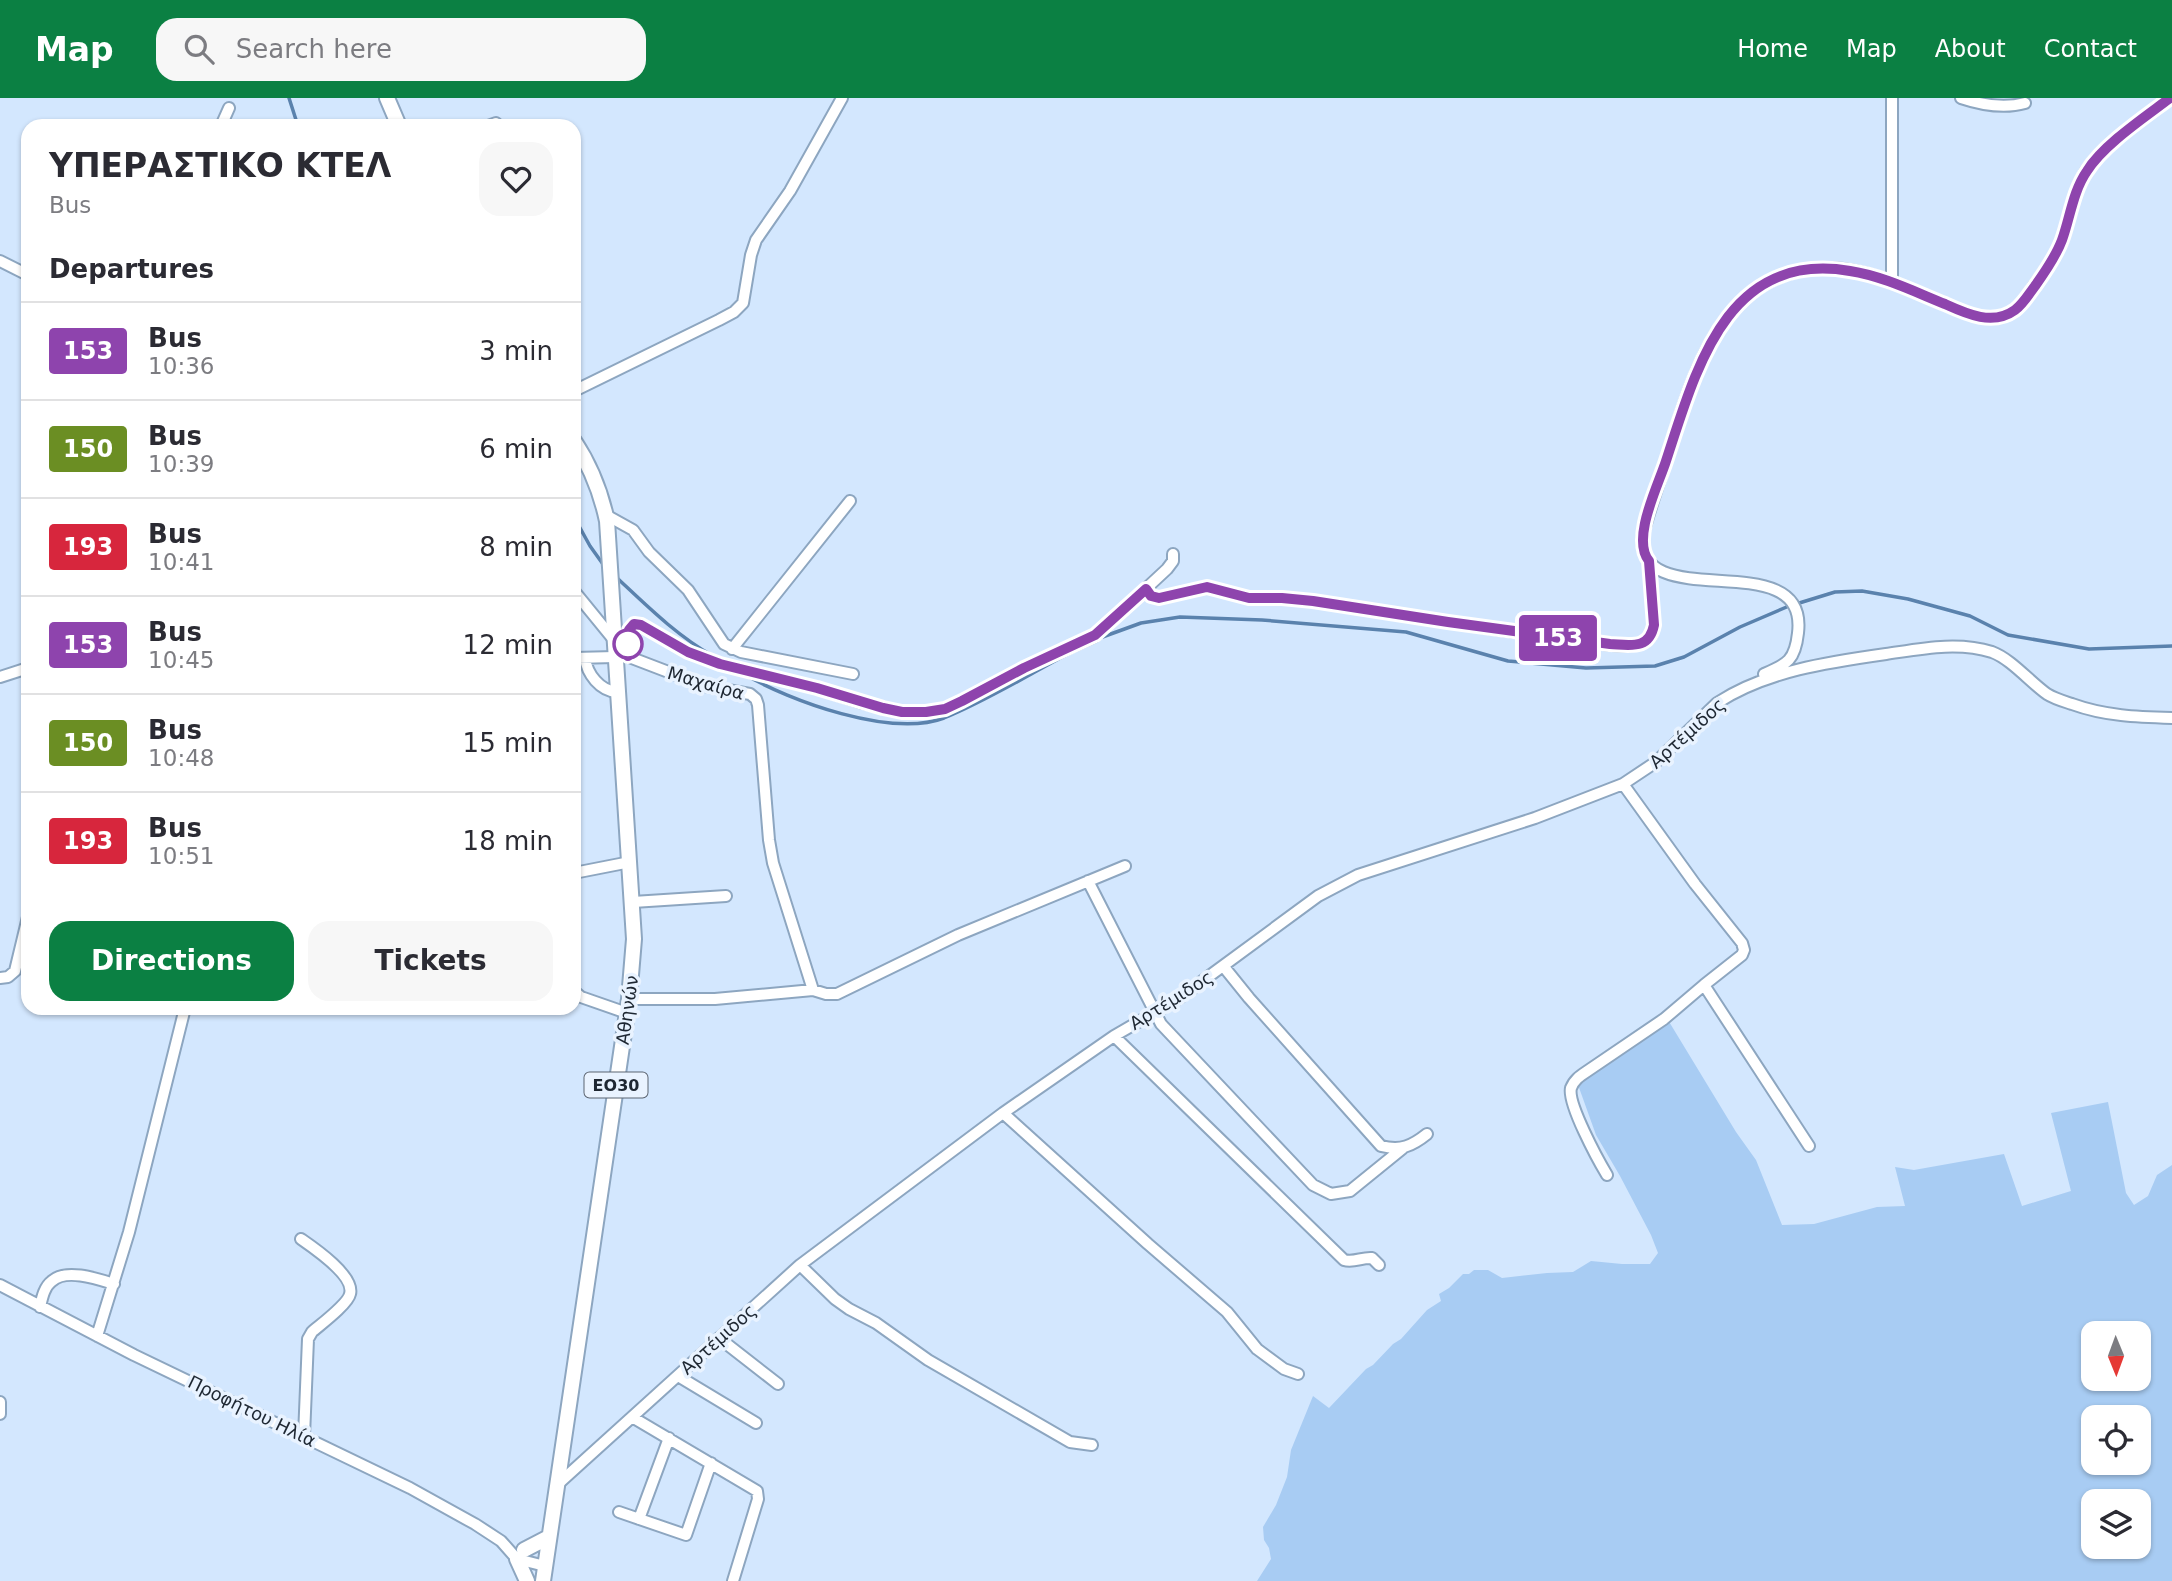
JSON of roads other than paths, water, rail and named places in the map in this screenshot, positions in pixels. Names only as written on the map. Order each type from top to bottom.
[{"type":"main road","points":[[387,98],[396,119]]},
{"type":"main road","name":"Αθηνών","points":[[545,1568],[628,1006],[634,939],[617,692],[618,652],[607,518],[595,480],[581,454]]},
{"type":"main road","points":[[527,1581],[521,1554],[549,1537]]},
{"type":"street","points":[[581,388],[707,326],[741,306],[756,240],[790,191],[842,98]]},
{"type":"street","points":[[1892,98],[1892,283]]},
{"type":"street","points":[[1961,98],[1997,106],[2025,103]]},
{"type":"street","points":[[1729,695],[1736,688],[1779,668],[1791,659],[1795,652],[1799,628],[1794,604],[1778,590],[1733,580],[1684,578],[1663,571],[1649,561],[1644,553],[1643,534],[1680,412],[1701,358],[1728,316],[1744,299],[1776,278],[1804,270],[1833,268],[1892,283],[1984,318],[1996,318],[2015,310],[2038,282],[2061,243],[2075,196],[2088,168],[2170,98]]},
{"type":"street","points":[[224,119],[229,108]]},
{"type":"street","points":[[0,261],[21,272]]},
{"type":"street","points":[[732,649],[850,501]]},
{"type":"street","points":[[607,518],[634,530],[649,552],[688,590],[722,642],[732,649],[853,674]]},
{"type":"street","points":[[618,652],[634,624],[641,625],[688,652],[720,664],[902,712],[945,709],[1095,635],[1167,569],[1173,561],[1173,554]]},
{"type":"street","points":[[1146,589],[1151,596],[1159,598],[1207,587],[1249,598],[1313,601],[1539,635],[1634,645],[1648,640],[1654,625],[1649,561]]},
{"type":"street","points":[[581,601],[618,652]]},
{"type":"street","name":"Αρτέμιδος","points":[[558,1484],[800,1265],[1003,1113],[1114,1036],[1155,1014],[1224,967],[1318,896],[1340,883],[1390,863],[1535,818],[1623,784],[1656,762],[1717,703],[1729,695],[1797,670],[1861,657],[1933,647],[1962,647],[1992,653],[2006,659],[2051,697],[2108,715],[2172,718]]},
{"type":"street","points":[[581,658],[618,652]]},
{"type":"street","name":"Μαχαίρα","points":[[618,652],[705,686],[745,693],[756,699],[773,863],[813,990]]},
{"type":"street","points":[[581,661],[606,690],[617,692]]},
{"type":"street","points":[[0,677],[21,670]]},
{"type":"street","points":[[1607,1175],[1571,1097],[1576,1079],[1664,1019],[1742,955],[1744,948],[1623,784]]},
{"type":"street","points":[[581,872],[630,862]]},
{"type":"street","points":[[581,997],[628,1006],[813,990],[837,994],[958,935],[1125,866]]},
{"type":"street","points":[[1088,881],[1161,1024],[1313,1185],[1331,1195],[1350,1191],[1403,1149],[1427,1134]]},
{"type":"street","points":[[633,902],[726,896]]},
{"type":"street","points":[[0,978],[8,977],[15,971],[21,946]]},
{"type":"street","points":[[1224,967],[1381,1146],[1403,1149]]},
{"type":"street","points":[[1704,985],[1809,1146]]},
{"type":"street","points":[[97,1336],[114,1284],[184,1015]]},
{"type":"street","points":[[1114,1036],[1344,1260],[1372,1258],[1379,1265]]},
{"type":"street","points":[[1003,1113],[1227,1312],[1257,1349],[1284,1369],[1298,1374]]},
{"type":"street","points":[[301,1239],[326,1258],[347,1280],[351,1289],[346,1301],[312,1332],[308,1339],[304,1436]]},
{"type":"street","points":[[800,1265],[835,1299],[876,1323],[928,1360],[1070,1442],[1092,1445]]},
{"type":"street","points":[[40,1307],[45,1290],[51,1281],[59,1277],[89,1276],[114,1284]]},
{"type":"street","name":"Προφήτου Ηλία","points":[[0,1285],[97,1336],[410,1489],[475,1524],[521,1554]]},
{"type":"street","points":[[719,1338],[778,1384]]},
{"type":"street","points":[[678,1376],[756,1423]]},
{"type":"street","points":[[0,1402],[0,1414]]},
{"type":"street","points":[[632,1417],[754,1488],[759,1496],[733,1581]]},
{"type":"street","points":[[639,1519],[668,1438]]},
{"type":"street","points":[[619,1511],[686,1535],[711,1463]]},
{"type":"street","points":[[521,1554],[545,1568]]},
{"type":"waterway","points":[[289,98],[296,119]]},
{"type":"waterway","points":[[581,530],[605,567]]},
{"type":"waterway","points":[[616,577],[674,630],[713,656]]},
{"type":"waterway","points":[[1796,604],[1835,592],[1862,591],[1908,599],[1970,616],[2008,635],[2089,649],[2172,646]]},
{"type":"waterway","points":[[1097,639],[1141,623],[1180,617],[1262,620],[1406,632],[1508,661],[1586,668],[1655,666],[1684,657],[1740,627],[1789,606]]},
{"type":"waterway","points":[[744,674],[787,695],[841,714],[870,720],[922,723],[960,711],[1068,654]]}]
